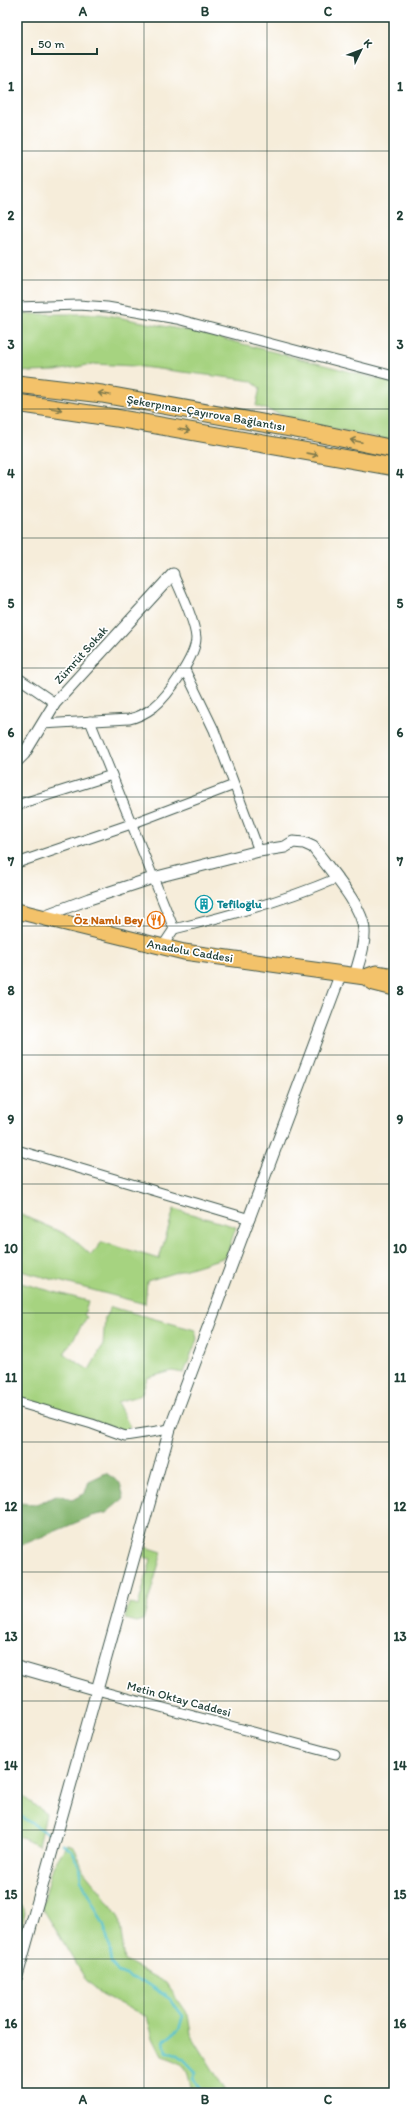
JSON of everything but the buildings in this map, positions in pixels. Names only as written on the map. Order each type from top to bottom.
[{"type":"highway","name":"Şekerpınar-Çayırova Bağlantısı","points":[[17,384],[102,394],[312,432],[394,449]]},
{"type":"highway","name":"Şekerpınar-Çayırova Bağlantısı","points":[[17,403],[394,467]]},
{"type":"main road","name":"Anadolu Caddesi","points":[[17,911],[162,947],[213,957],[354,975],[376,973],[394,976]]},
{"type":"main road","name":"Anadolu Caddesi","points":[[354,975],[374,983],[394,988]]},
{"type":"street","points":[[17,307],[78,305],[106,307],[177,319],[394,376]]},
{"type":"street","points":[[42,724],[129,719],[140,717],[155,707],[185,670],[194,651],[196,636],[185,601],[173,574]]},
{"type":"street","name":"Zümrüt Sokak","points":[[19,755],[42,724],[55,703],[173,574]]},
{"type":"street","points":[[185,670],[214,730],[260,851]]},
{"type":"street","points":[[17,677],[55,703]]},
{"type":"street","points":[[90,721],[174,929]]},
{"type":"street","points":[[17,805],[112,775]]},
{"type":"street","points":[[17,864],[132,824],[234,785]]},
{"type":"street","points":[[17,1976],[170,1429],[250,1219],[354,975],[363,946],[363,923],[361,914],[354,901],[335,879],[313,847],[304,843],[293,842],[285,847],[260,851],[153,878],[89,899],[41,917]]},
{"type":"street","points":[[162,947],[174,929],[246,911],[310,890],[335,879]]},
{"type":"street","points":[[17,1150],[250,1219]]},
{"type":"street","points":[[17,1402],[92,1424],[124,1436],[170,1429]]},
{"type":"street","name":"Metin Oktay Caddesi","points":[[17,1667],[335,1754]]},
{"type":"green space","points":[[17,314],[101,314],[204,334],[394,383],[394,441],[310,424],[256,406],[260,388],[251,381],[134,366],[93,364],[56,371],[30,372],[17,370]]},
{"type":"green space","points":[[174,1209],[236,1227],[226,1257],[147,1281],[145,1304],[17,1270],[17,1213],[70,1236],[91,1255],[102,1242],[159,1259]]},
{"type":"green space","points":[[17,1282],[88,1301],[84,1315],[87,1317],[64,1354],[89,1370],[103,1345],[105,1317],[111,1307],[195,1330],[197,1339],[184,1373],[172,1371],[147,1378],[141,1395],[117,1402],[130,1427],[126,1431],[17,1398]]},
{"type":"green space","points":[[106,1473],[120,1483],[124,1498],[106,1513],[92,1516],[17,1547],[17,1503],[36,1504],[59,1495],[72,1500],[85,1493],[89,1481]]},
{"type":"green space","points":[[146,1547],[162,1552],[143,1620],[137,1622],[125,1619],[129,1603],[138,1606],[151,1559],[143,1557]]},
{"type":"green space","points":[[17,1792],[46,1814],[39,1846],[17,1836]]},
{"type":"green space","points":[[67,1844],[74,1846],[83,1870],[119,1918],[125,1961],[166,1983],[188,2014],[191,2034],[227,2093],[192,2093],[185,2068],[177,2062],[162,2056],[153,2038],[147,2017],[102,1994],[86,1980],[42,1907],[53,1867]]},
{"type":"green space","points":[[17,1901],[25,1912],[17,1944]]},
{"type":"waterway","points":[[17,1814],[49,1834]]},
{"type":"waterway","points":[[62,1844],[72,1851],[79,1866],[81,1880],[104,1925],[109,1945],[111,1963],[118,1972],[144,1982],[170,1999],[183,2016],[179,2029],[164,2041],[166,2052],[175,2053],[182,2058],[196,2072],[193,2078],[202,2089],[209,2093]]},
{"type":"place","name":"Tefiloğlu","points":[[204,904]]},
{"type":"place","name":"Öz Namlı Bey","points":[[156,920]]}]
